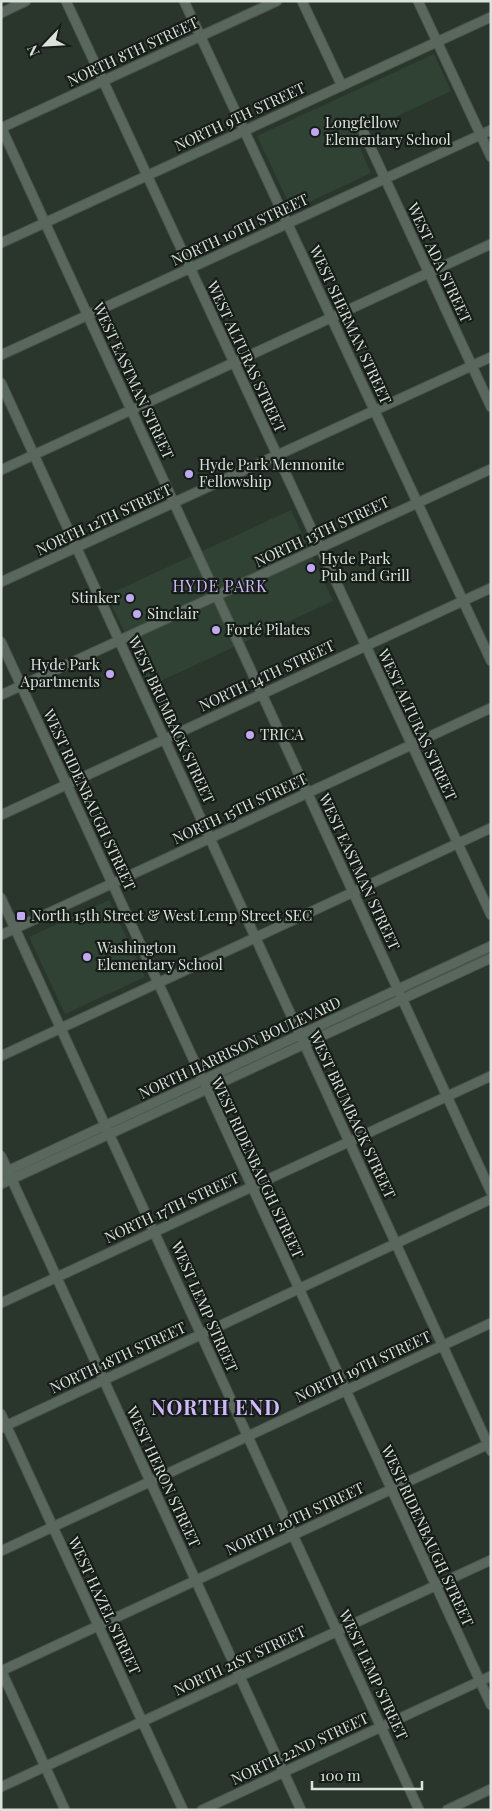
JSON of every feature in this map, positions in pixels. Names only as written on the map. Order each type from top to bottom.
[{"type":"street","points":[[1,13],[26,1]]},
{"type":"street","name":"WEST ALTURAS STREET","points":[[66,1],[491,915]]},
{"type":"street","name":"WEST SHERMAN STREET","points":[[184,1],[491,661]]},
{"type":"street","name":"NORTH 8TH STREET","points":[[1,128],[277,1]]},
{"type":"street","points":[[302,1],[342,86]]},
{"type":"street","points":[[418,1],[491,157]]},
{"type":"street","name":"NORTH 9TH STREET","points":[[1,243],[491,17]]},
{"type":"street","name":"WEST EASTMAN STREET","points":[[1,128],[491,1192]]},
{"type":"street","name":"NORTH 10TH STREET","points":[[1,356],[491,130]]},
{"type":"street","name":"WEST ADA STREET","points":[[363,131],[491,407]]},
{"type":"street","points":[[1,470],[491,244]]},
{"type":"street","name":"NORTH 12TH STREET","points":[[1,582],[491,357]]},
{"type":"street","name":"WEST BRUMBACK STREET","points":[[1,382],[490,1446]]},
{"type":"street","name":"NORTH 13TH STREET","points":[[1,695],[491,469]]},
{"type":"street","name":"NORTH 14TH STREET","points":[[1,815],[491,588]]},
{"type":"street","name":"WEST RIDENBAUGH STREET","points":[[1,642],[344,1391],[491,1705]]},
{"type":"street","name":"NORTH 15TH STREET","points":[[1,935],[491,708]]},
{"type":"street","points":[[1,1056],[491,828]]},
{"type":"street","name":"WEST LEMP STREET","points":[[1,898],[419,1810]]},
{"type":"street","name":"NORTH HARRISON BOULEVARD","points":[[5,1172],[491,946]]},
{"type":"street","name":"NORTH HARRISON BOULEVARD","points":[[1,1184],[491,958]]},
{"type":"street","name":"NORTH 17TH STREET","points":[[1,1303],[491,1076]]},
{"type":"street","name":"WEST HERON STREET","points":[[1,1156],[5,1172],[12,1180],[301,1810]]},
{"type":"street","name":"NORTH 18TH STREET","points":[[4,1427],[491,1199]]},
{"type":"street","name":"NORTH 19TH STREET","points":[[1,1551],[491,1323]]},
{"type":"street","name":"WEST HAZEL STREET","points":[[1,1414],[4,1427],[53,1527],[183,1810]]},
{"type":"street","name":"NORTH 20TH STREET","points":[[1,1671],[490,1446]]},
{"type":"street","name":"NORTH 21ST STREET","points":[[1,1787],[491,1560]]},
{"type":"street","points":[[1,1671],[65,1810]]},
{"type":"street","name":"NORTH 22ND STREET","points":[[202,1810],[491,1676]]},
{"type":"street","points":[[447,1810],[491,1789]]},
{"type":"shaded area","name":"Longfellow Elementary School","points":[[434,54],[451,91],[355,136],[371,173],[292,210],[257,136]]},
{"type":"shaded area","points":[[291,510],[333,601],[150,686],[107,595]]},
{"type":"shaded area","name":"Washington Elementary School","points":[[109,900],[145,977],[65,1014],[29,937]]},
{"type":"place","name":"Longfellow Elementary School","points":[[315,132]]},
{"type":"place","name":"Hyde Park Mennonite Fellowship","points":[[189,474]]},
{"type":"place","name":"Hyde Park Pub and Grill","points":[[311,568]]},
{"type":"place","name":"Stinker","points":[[130,598]]},
{"type":"place","name":"Sinclair","points":[[137,614]]},
{"type":"place","name":"Forté Pilates","points":[[216,630]]},
{"type":"place","name":"Hyde Park Apartments","points":[[110,674]]},
{"type":"place","name":"TRICA","points":[[250,735]]},
{"type":"place","name":"North 15th Street & West Lemp Street SEC","points":[[21,916]]},
{"type":"place","name":"Washington Elementary School","points":[[87,957]]},
{"type":"district","name":"HYDE PARK","points":[[220,586]]},
{"type":"district","name":"NORTH END","points":[[216,1408]]}]
